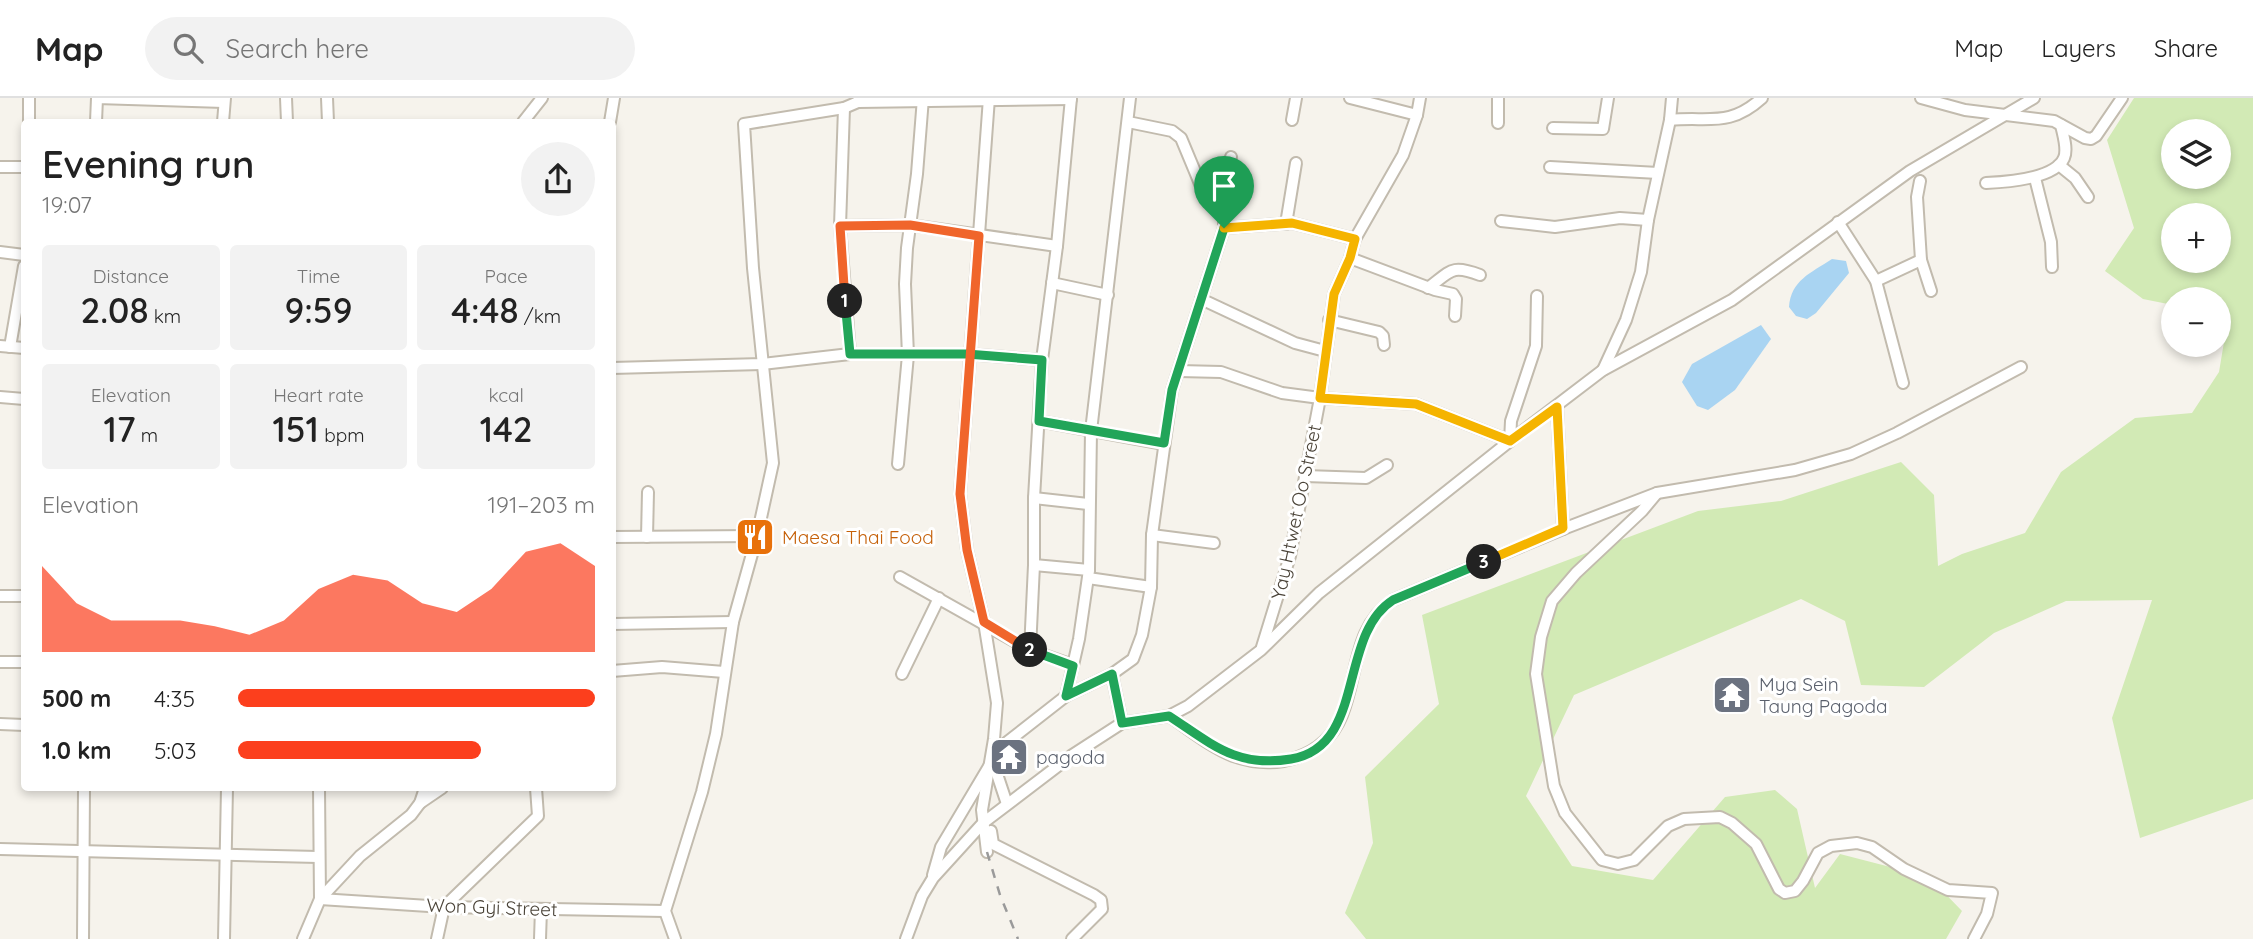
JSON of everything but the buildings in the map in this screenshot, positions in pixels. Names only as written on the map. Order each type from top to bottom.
[{"type":"street","points":[[29,98],[29,119]]},
{"type":"street","points":[[96,119],[96,98],[225,100],[223,119]]},
{"type":"street","points":[[286,98],[287,119]]},
{"type":"street","points":[[327,98],[328,119]]},
{"type":"street","points":[[525,119],[542,98]]},
{"type":"street","points":[[610,119],[614,98]]},
{"type":"street","points":[[675,939],[664,911],[702,792],[716,734],[733,622],[757,536],[773,463],[753,268],[744,124],[844,107],[858,100],[1071,98],[1057,247],[1042,360],[1034,498],[1030,650]]},
{"type":"street","points":[[1066,696],[1088,574],[1091,431],[1130,98]]},
{"type":"street","points":[[1292,120],[1296,98]]},
{"type":"street","points":[[1350,98],[1417,115]]},
{"type":"street","name":"Yay Htwet Oo Street","points":[[1261,650],[1290,556],[1320,398],[1334,294],[1350,258],[1355,239],[1403,155],[1420,98]]},
{"type":"street","points":[[1498,123],[1499,98]]},
{"type":"street","points":[[1553,128],[1603,129],[1608,98]]},
{"type":"street","points":[[1604,370],[1626,320],[1641,272],[1648,220],[1670,120],[1672,98]]},
{"type":"street","points":[[1670,120],[1707,121],[1739,115],[1762,98]]},
{"type":"street","points":[[1921,98],[1966,104],[2005,115],[2054,121],[2091,139],[2096,136],[2122,98]]},
{"type":"street","points":[[906,939],[922,896],[933,877],[987,820],[1071,756],[1122,723],[1169,716],[1188,706],[1261,650],[1320,593],[1510,441],[1604,370],[1732,300],[1910,171],[2005,115],[2020,102],[2034,98]]},
{"type":"street","points":[[898,464],[908,355],[905,284],[923,99]]},
{"type":"street","points":[[989,99],[960,494],[967,550],[984,622],[998,703],[995,760],[1007,804]]},
{"type":"street","points":[[844,107],[840,226],[850,354]]},
{"type":"street","points":[[933,877],[941,847],[1006,743],[1066,696],[1112,674],[1133,659],[1142,635],[1151,587],[1152,535],[1172,390],[1224,228],[1224,215],[1220,205],[1201,186],[1181,138],[1172,131],[1128,122]]},
{"type":"street","points":[[1986,183],[2035,177],[2059,165],[2064,158],[2065,147],[2061,125]]},
{"type":"street","points":[[1220,205],[1231,157]]},
{"type":"street","points":[[1286,224],[1296,163]]},
{"type":"street","points":[[2059,165],[2074,177],[2088,197]]},
{"type":"street","points":[[0,167],[21,167]]},
{"type":"street","points":[[1550,167],[1658,173]]},
{"type":"street","points":[[2035,177],[2051,242],[2052,267]]},
{"type":"street","points":[[1920,181],[1917,197],[1920,260],[1931,291]]},
{"type":"street","points":[[1501,221],[1555,227],[1602,220],[1648,220]]},
{"type":"street","points":[[1838,222],[1876,281],[1903,383]]},
{"type":"street","points":[[1224,228],[1286,224],[1355,239]]},
{"type":"street","points":[[840,226],[910,225],[1057,247]]},
{"type":"street","points":[[0,252],[21,255]]},
{"type":"street","points":[[1350,258],[1428,288],[1453,294],[1456,299],[1455,316]]},
{"type":"street","points":[[1876,281],[1920,260]]},
{"type":"street","points":[[1428,288],[1454,269],[1466,269],[1480,275]]},
{"type":"street","points":[[5,346],[21,279]]},
{"type":"street","points":[[1052,283],[1108,295]]},
{"type":"street","points":[[1510,441],[1511,421],[1536,346],[1537,296]]},
{"type":"street","points":[[1201,299],[1295,343],[1325,351]]},
{"type":"street","points":[[1329,320],[1379,332],[1383,336],[1384,345]]},
{"type":"street","points":[[616,368],[762,364],[850,354],[971,354],[1042,360]]},
{"type":"street","points":[[1169,716],[1233,756],[1271,762],[1314,752],[1327,739],[1342,716],[1360,645],[1382,607],[1393,600],[1563,528],[1657,493],[1796,471],[1851,454],[1897,433],[2021,367]]},
{"type":"street","points":[[1180,371],[1221,373],[1282,393],[1416,404],[1510,441]]},
{"type":"street","points":[[0,397],[21,399]]},
{"type":"street","points":[[1557,407],[1563,528]]},
{"type":"street","points":[[1039,421],[1164,443]]},
{"type":"street","points":[[1305,476],[1366,478],[1387,465]]},
{"type":"street","points":[[647,537],[648,492]]},
{"type":"street","points":[[1657,493],[1642,511],[1583,566],[1552,601],[1541,637],[1536,674],[1554,786],[1565,813],[1602,860],[1618,864],[1634,860],[1668,826],[1684,819],[1720,817],[1732,822],[1756,844],[1779,890],[1785,893],[1795,891],[1818,853],[1830,846],[1857,843],[1872,847],[1904,869],[1948,891],[1992,893],[1987,914],[1974,939]]},
{"type":"street","points":[[1034,498],[1088,504]]},
{"type":"street","points":[[1152,535],[1214,543]]},
{"type":"street","points":[[616,537],[757,536]]},
{"type":"street","points":[[1034,565],[1151,587]]},
{"type":"street","points":[[900,576],[1030,650],[1073,666]]},
{"type":"street","points":[[0,596],[21,596]]},
{"type":"street","points":[[902,674],[939,598]]},
{"type":"street","points":[[616,624],[733,622]]},
{"type":"street","points":[[0,662],[21,662]]},
{"type":"street","points":[[616,671],[662,667],[724,672]]},
{"type":"street","points":[[1112,674],[1122,723]]},
{"type":"street","points":[[0,724],[21,725]]},
{"type":"street","points":[[995,760],[984,797],[993,844],[1101,900],[1102,909],[1072,939]]},
{"type":"street","points":[[83,791],[83,939]]},
{"type":"street","points":[[224,939],[227,791]]},
{"type":"street","points":[[319,791],[320,898]]},
{"type":"street","points":[[303,939],[320,898],[360,856],[411,815],[420,803],[424,791]]},
{"type":"street","points":[[420,803],[438,791]]},
{"type":"street","points":[[437,939],[444,907],[538,816],[536,791]]},
{"type":"street","points":[[987,820],[987,852]]},
{"type":"street","points":[[0,849],[318,857]]},
{"type":"street","name":"Won Gyi Street","points":[[320,898],[444,907],[664,911]]},
{"type":"street","points":[[540,939],[541,909]]},
{"type":"green space","points":[[2134,98],[2253,98],[2253,799],[2140,838],[2112,718],[2152,600],[2066,601],[1994,633],[1924,687],[1861,685],[1845,621],[1801,599],[1574,695],[1526,796],[1572,866],[1653,880],[1725,797],[1775,790],[1797,809],[1815,888],[1840,854],[1929,877],[1962,911],[1946,939],[1366,939],[1345,913],[1373,843],[1365,777],[1439,704],[1422,615],[1698,511],[1781,501],[1901,462],[1934,495],[1938,566],[1962,554],[2025,533],[2061,472],[2135,418],[2192,413],[2219,372],[2222,357],[2231,357],[2231,287],[2161,287],[2161,303],[2143,299],[2105,271],[2134,228],[2107,140]]},
{"type":"water","points":[[1832,259],[1846,261],[1849,273],[1816,313],[1807,319],[1796,316],[1789,307],[1794,290],[1803,278]]},
{"type":"water","points":[[1761,325],[1771,339],[1735,390],[1708,410],[1697,406],[1682,382],[1692,364]]},
{"type":"railway","points":[[987,852],[1000,895],[1018,939]]},
{"type":"place","name":"Maesa Thai Food","points":[[755,537]]},
{"type":"place","name":"Mya Sein Taung Pagoda","points":[[1732,695]]},
{"type":"place","name":"pagoda","points":[[1009,757]]},
{"type":"route","points":[[1224,228],[1172,390],[1164,443],[1039,421],[1042,360],[971,354],[850,354],[841,256],[840,226],[910,225],[979,236],[971,354],[961,456],[960,494],[967,550],[984,622],[1030,650],[1073,666],[1066,696],[1112,674],[1122,723],[1169,716],[1233,756],[1271,762],[1314,752],[1327,739],[1342,716],[1360,645],[1382,607],[1563,528],[1557,407],[1510,441],[1416,404],[1320,398],[1334,294],[1350,258],[1355,239],[1292,223],[1224,228]]}]
